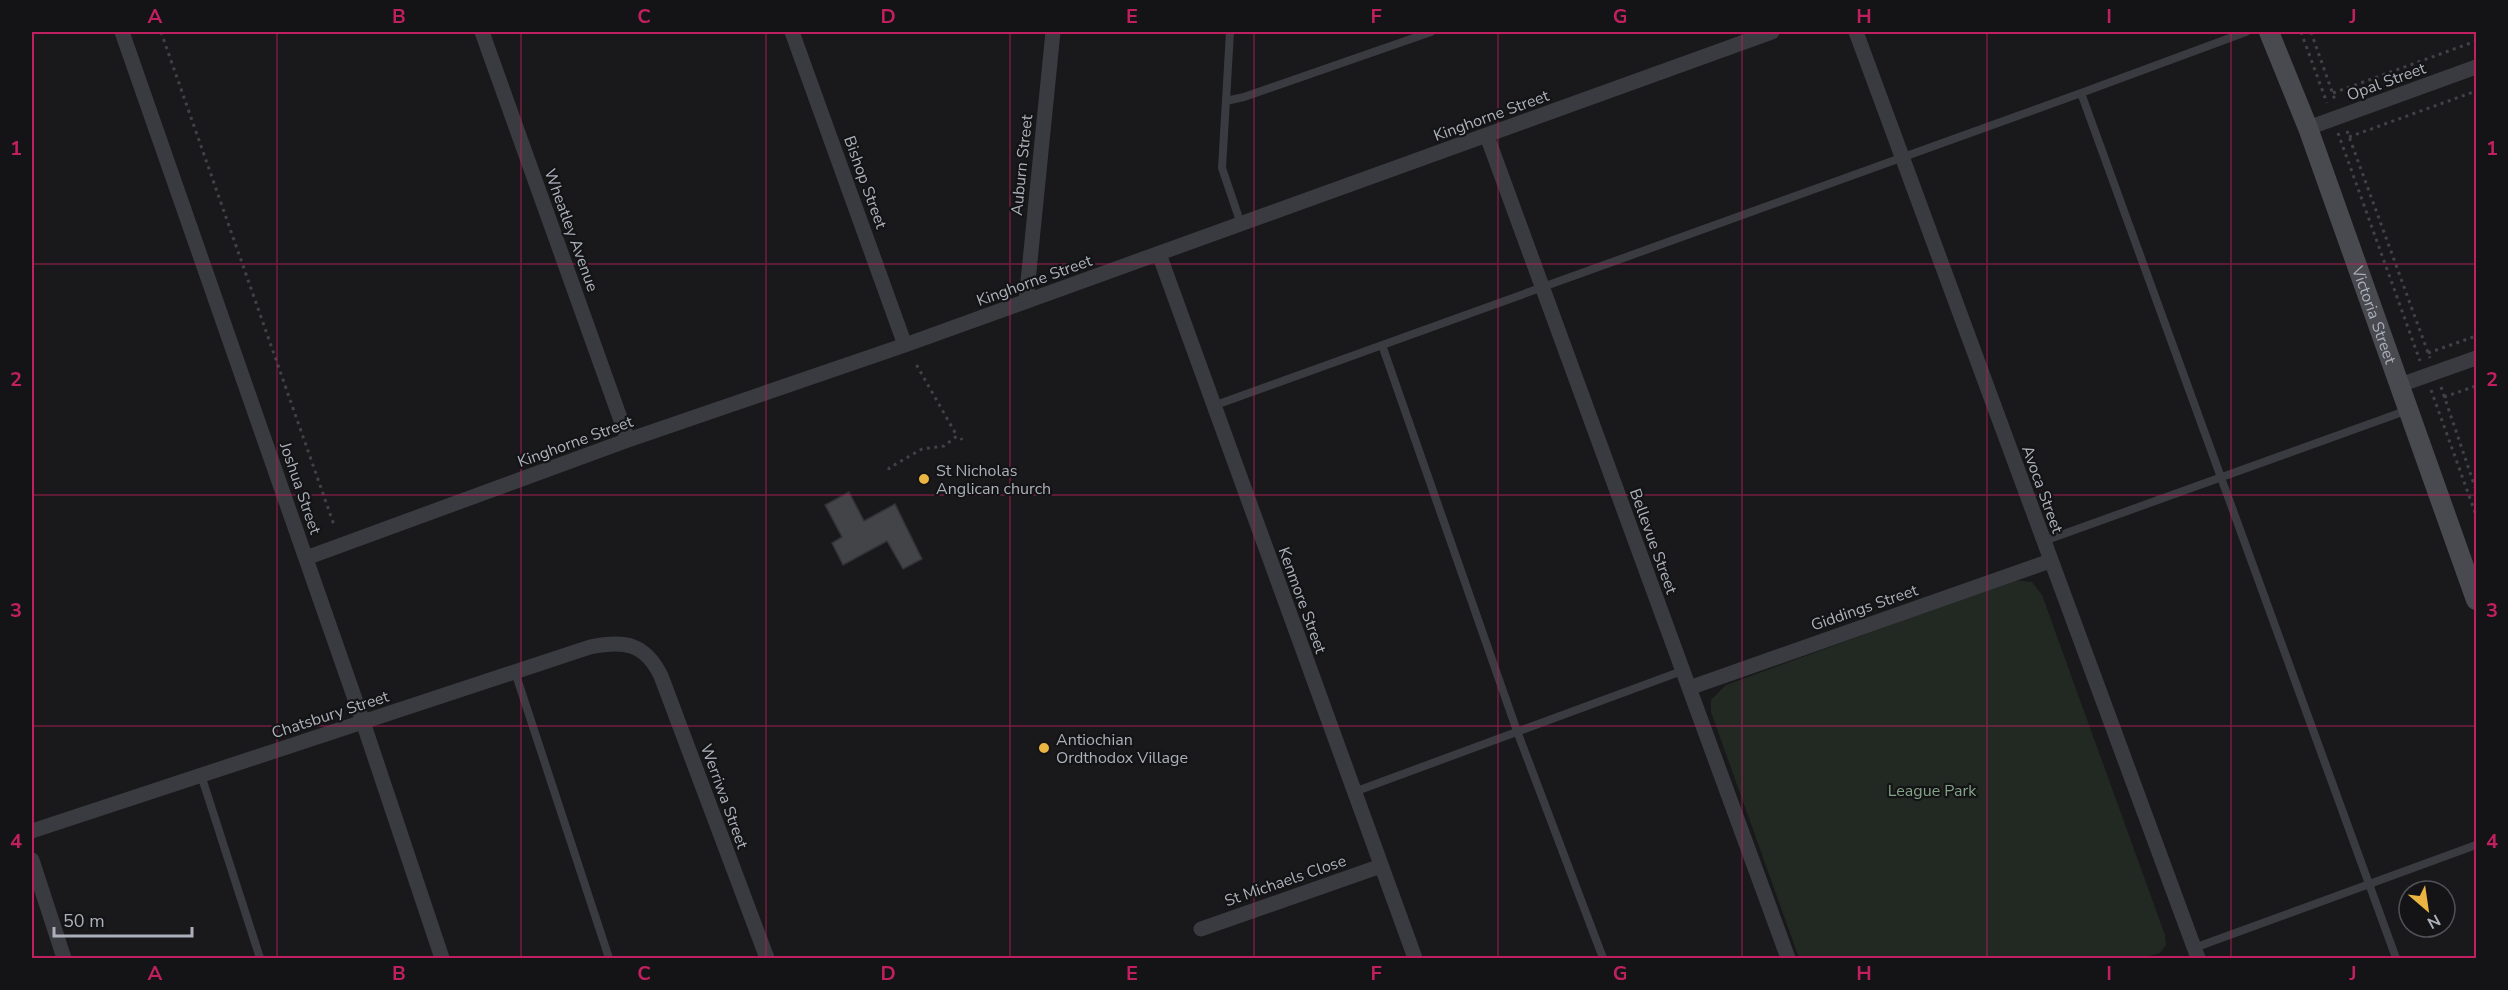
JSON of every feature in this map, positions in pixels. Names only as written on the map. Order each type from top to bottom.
[{"type":"main road","name":"Victoria Street","points":[[2270,32],[2308,128],[2476,600]]},
{"type":"street","name":"Joshua Street","points":[[122,32],[363,722],[442,958]]},
{"type":"street","name":"Wheatley Avenue","points":[[482,32],[628,441]]},
{"type":"street","name":"Bishop Street","points":[[792,32],[905,345]]},
{"type":"street","name":"Auburn Street","points":[[1026,301],[1053,32]]},
{"type":"street","points":[[1725,32],[1731,46]]},
{"type":"street","name":"Kinghorne Street","points":[[306,558],[628,441],[1159,254],[1772,32]]},
{"type":"street","name":"Avoca Street","points":[[1856,32],[2196,953]]},
{"type":"street","name":"Opal Street","points":[[2308,128],[2476,67]]},
{"type":"street","name":"Bellevue Street","points":[[1487,136],[1788,958]]},
{"type":"street","name":"Kenmore Street","points":[[1159,254],[1415,958]]},
{"type":"street","points":[[2400,385],[2476,358]]},
{"type":"street","name":"Giddings Street","points":[[1689,688],[2050,561]]},
{"type":"street","name":"Chatsbury Street","points":[[32,831],[608,643],[633,645],[641,651]]},
{"type":"street","name":"Werriwa Street","points":[[641,651],[649,658],[661,676],[766,958]]},
{"type":"street","points":[[32,860],[64,958]]},
{"type":"street","name":"St Michaels Close","points":[[1201,929],[1381,866]]},
{"type":"lane","points":[[1230,32],[1222,168],[1241,224]]},
{"type":"lane","points":[[1226,101],[1255,94],[1431,32]]},
{"type":"lane","points":[[1213,406],[2246,32]]},
{"type":"lane","points":[[2081,93],[2396,958]]},
{"type":"lane","points":[[1382,345],[1517,731],[1603,958]]},
{"type":"lane","points":[[2043,541],[2409,409]]},
{"type":"lane","points":[[1354,792],[1682,671]]},
{"type":"lane","points":[[515,672],[609,958]]},
{"type":"lane","points":[[201,775],[260,958]]},
{"type":"lane","points":[[2196,953],[2476,845]]},
{"type":"path","points":[[161,32],[334,525]]},
{"type":"path","points":[[2301,32],[2332,119],[2431,374],[2476,515]]},
{"type":"path","points":[[2311,32],[2336,101],[2326,103]]},
{"type":"path","points":[[2333,93],[2476,41]]},
{"type":"path","points":[[2349,137],[2476,91]]},
{"type":"path","points":[[2347,131],[2428,353],[2431,374],[2444,397],[2476,490]]},
{"type":"path","points":[[2428,353],[2476,336]]},
{"type":"path","points":[[890,470],[889,468],[922,449],[944,446],[957,436],[915,364]]},
{"type":"path","points":[[2444,397],[2476,386]]},
{"type":"green space","name":"League Park","points":[[2014,580],[2032,582],[2042,595],[2165,935],[2166,945],[2160,953],[2142,958],[1799,958],[1711,712],[1711,700],[1726,685]]},
{"type":"building","points":[[849,492],[864,521],[895,504],[922,559],[903,569],[887,541],[843,565],[832,543],[842,537],[825,505]]},
{"type":"place","name":"St Nicholas Anglican church","points":[[924,479]]},
{"type":"place","name":"Antiochian Ordthodox Village","points":[[1044,748]]}]
